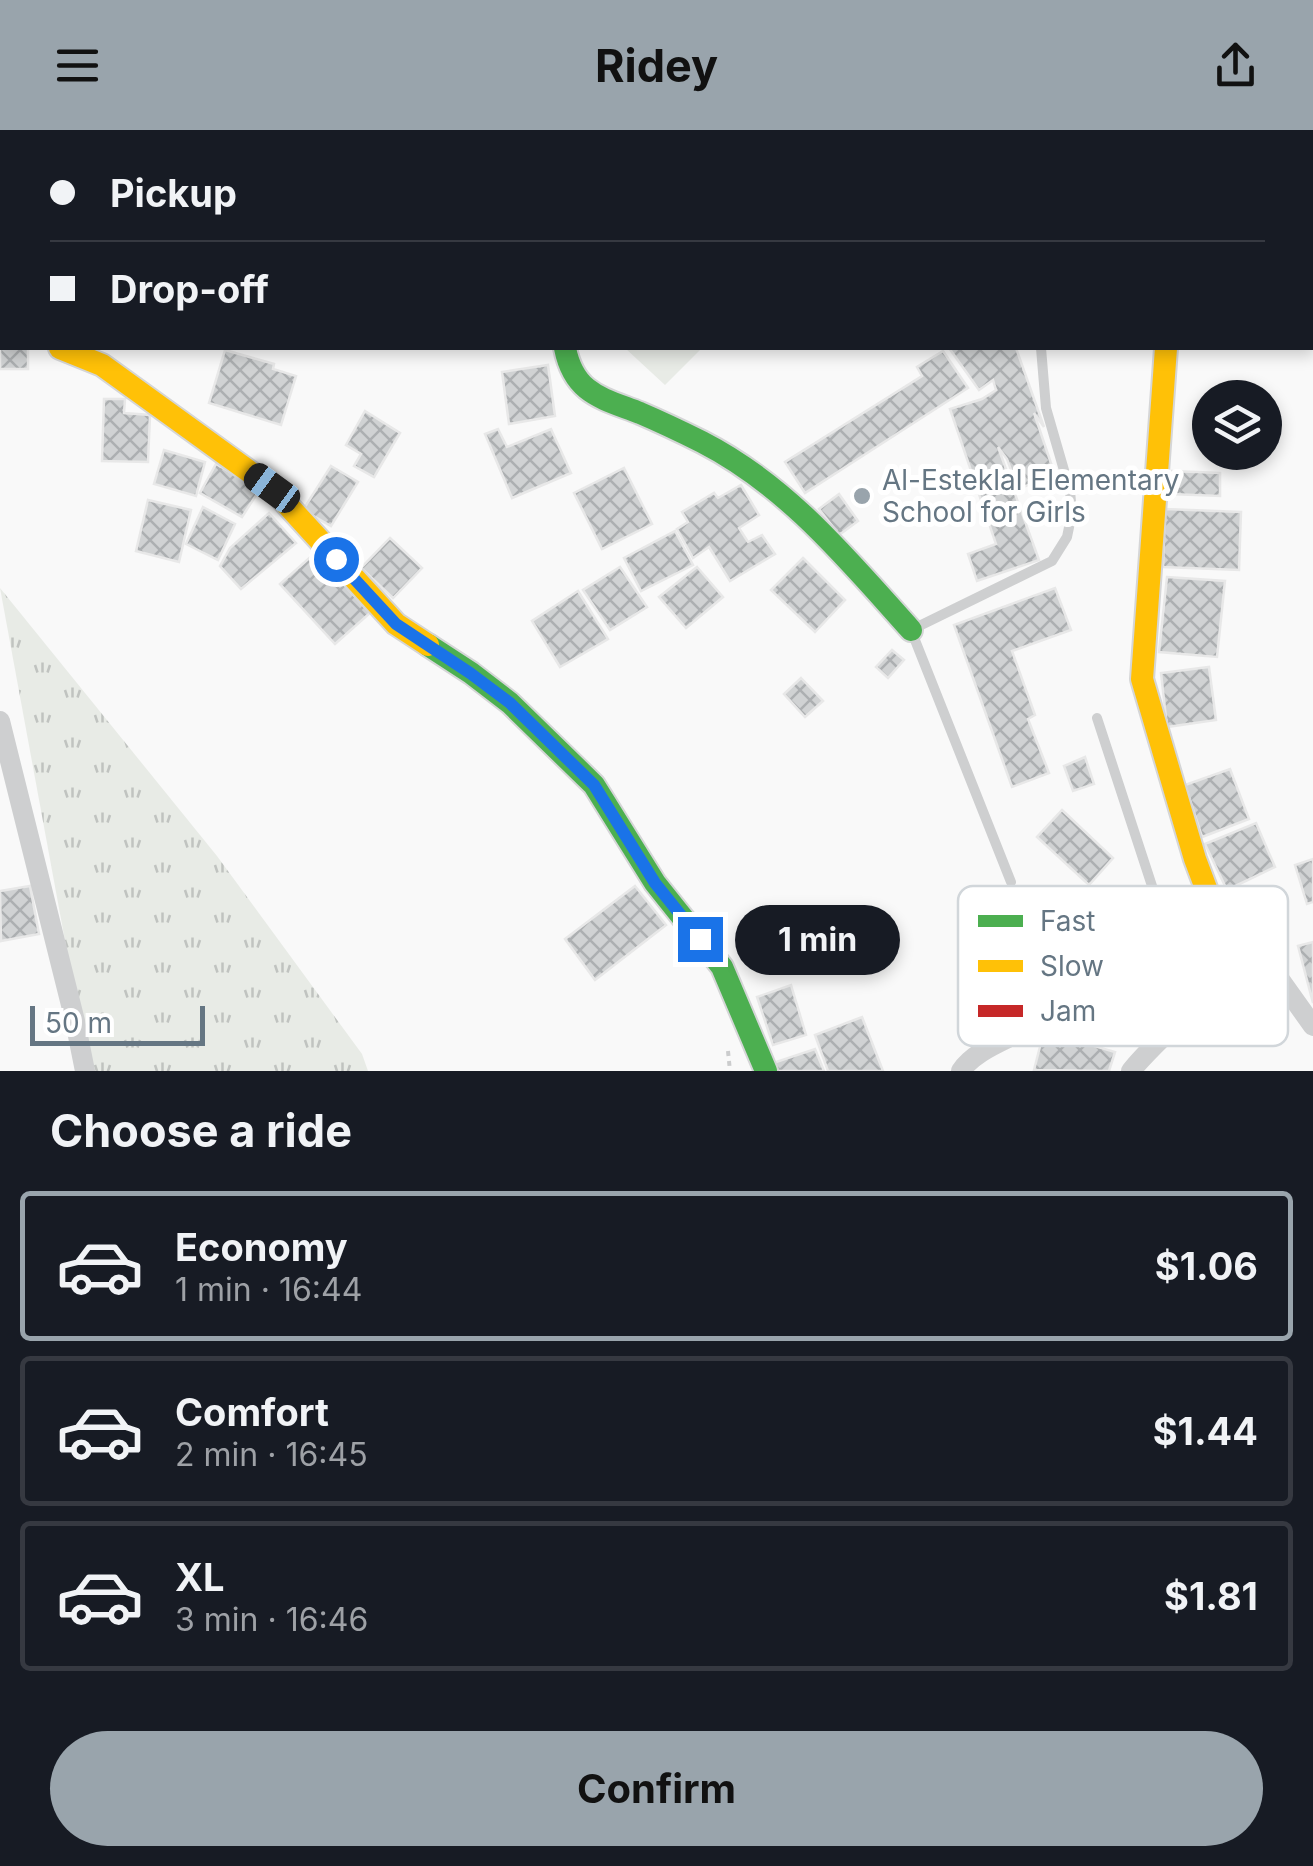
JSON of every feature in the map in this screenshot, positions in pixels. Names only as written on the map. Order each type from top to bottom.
[{"type":"street","points":[[65,350],[102,366],[272,488],[396,624],[510,703],[594,785],[655,883],[722,966],[766,1071]]},
{"type":"street","points":[[565,350],[568,364],[580,383],[601,399],[675,429],[755,474],[834,546],[911,630]]},
{"type":"street","points":[[1166,350],[1142,679],[1206,886]]},
{"type":"street","points":[[0,721],[85,1071]]},
{"type":"street","points":[[1288,991],[1313,1026]]},
{"type":"street","points":[[961,1071],[963,1065],[994,1046]]},
{"type":"street","points":[[1131,1071],[1154,1046]]},
{"type":"lane","points":[[1011,882],[911,630],[1052,561],[1067,537],[1072,513],[1070,492],[1046,408],[1040,350]]},
{"type":"lane","points":[[1097,718],[1152,886]]},
{"type":"green space","points":[[627,350],[700,350],[665,385]]},
{"type":"green space","points":[[0,588],[217,856],[362,1054],[368,1071],[89,1071]]},
{"type":"building","points":[[0,350],[28,350],[28,369],[0,369]]},
{"type":"building","points":[[225,350],[274,364],[273,369],[296,376],[281,425],[209,403]]},
{"type":"building","points":[[950,350],[1017,350],[1044,427],[1034,413],[1055,475],[1018,489],[998,447],[1039,560],[977,581],[968,554],[996,544],[950,409],[996,390],[993,380],[979,390]]},
{"type":"building","points":[[943,351],[968,388],[805,493],[785,462],[922,376],[917,367]]},
{"type":"building","points":[[548,365],[555,416],[509,424],[502,372]]},
{"type":"building","points":[[104,399],[125,399],[124,413],[150,415],[148,462],[102,461]]},
{"type":"building","points":[[365,411],[400,433],[374,477],[354,466],[361,454],[346,445]]},
{"type":"building","points":[[498,429],[507,447],[551,429],[571,473],[512,498],[485,434]]},
{"type":"building","points":[[164,450],[205,462],[196,496],[154,484]]},
{"type":"building","points":[[216,464],[260,489],[242,517],[200,493]]},
{"type":"building","points":[[331,466],[358,482],[331,526],[303,510]]},
{"type":"building","points":[[624,468],[652,524],[602,549],[574,493]]},
{"type":"building","points":[[1172,471],[1220,473],[1220,496],[1170,494]]},
{"type":"building","points":[[741,485],[759,515],[739,528],[748,542],[762,535],[775,554],[730,581],[709,547],[693,558],[677,529],[688,522],[682,512],[714,493],[718,498]]},
{"type":"building","points":[[839,494],[858,521],[839,535],[819,509]]},
{"type":"building","points":[[148,500],[191,510],[179,562],[136,551]]},
{"type":"building","points":[[203,507],[235,524],[218,560],[186,544]]},
{"type":"building","points":[[1165,509],[1241,512],[1239,570],[1163,567]]},
{"type":"building","points":[[269,513],[296,543],[241,589],[220,566],[230,548]]},
{"type":"building","points":[[675,531],[693,565],[641,591],[624,558]]},
{"type":"building","points":[[390,538],[422,568],[393,598],[361,568]]},
{"type":"building","points":[[315,553],[370,613],[335,644],[280,584]]},
{"type":"building","points":[[803,558],[845,600],[815,632],[771,590]]},
{"type":"building","points":[[620,567],[647,607],[610,630],[583,590]]},
{"type":"building","points":[[697,567],[723,597],[686,628],[659,597]]},
{"type":"building","points":[[1167,577],[1225,581],[1217,657],[1159,652]]},
{"type":"building","points":[[1055,588],[1071,630],[1012,651],[1035,715],[1028,719],[1049,773],[1012,787],[954,625]]},
{"type":"building","points":[[578,591],[608,639],[560,667],[532,621]]},
{"type":"building","points":[[892,650],[904,660],[888,678],[876,667]]},
{"type":"building","points":[[1209,667],[1216,720],[1167,727],[1161,673]]},
{"type":"building","points":[[801,678],[823,701],[805,717],[784,694]]},
{"type":"building","points":[[1085,757],[1094,784],[1073,791],[1064,766]]},
{"type":"building","points":[[1230,769],[1249,819],[1202,837],[1185,785]]},
{"type":"building","points":[[1062,810],[1113,858],[1089,885],[1037,837]]},
{"type":"building","points":[[1256,823],[1275,867],[1235,886],[1225,886],[1205,844]]},
{"type":"building","points":[[1313,859],[1313,902],[1307,904],[1295,865]]},
{"type":"building","points":[[30,886],[39,934],[1,941],[0,891]]},
{"type":"building","points":[[635,886],[666,925],[595,980],[565,939]]},
{"type":"building","points":[[1313,942],[1313,1003],[1298,946]]},
{"type":"building","points":[[791,985],[806,1035],[773,1045],[757,997]]},
{"type":"building","points":[[862,1017],[883,1071],[828,1071],[815,1035]]},
{"type":"building","points":[[1040,1046],[1095,1046],[1115,1052],[1109,1071],[1034,1070]]},
{"type":"building","points":[[815,1049],[824,1071],[776,1071],[773,1063]]},
{"type":"traffic: fast","points":[[566,350],[575,375],[592,392],[702,442],[762,480],[815,526],[911,630]]},
{"type":"traffic: fast","points":[[428,645],[510,703],[594,785],[655,883],[722,967],[766,1071]]},
{"type":"traffic: slow","points":[[65,350],[102,365],[272,488],[396,624],[428,645]]},
{"type":"traffic: slow","points":[[1166,350],[1142,679],[1205,886]]},
{"type":"place","name":"Al-Esteklal Elementary School for Girls","points":[[862,496]]},
{"type":"route","points":[[336,559],[396,624],[510,703],[594,785],[655,883],[700,939]]}]
